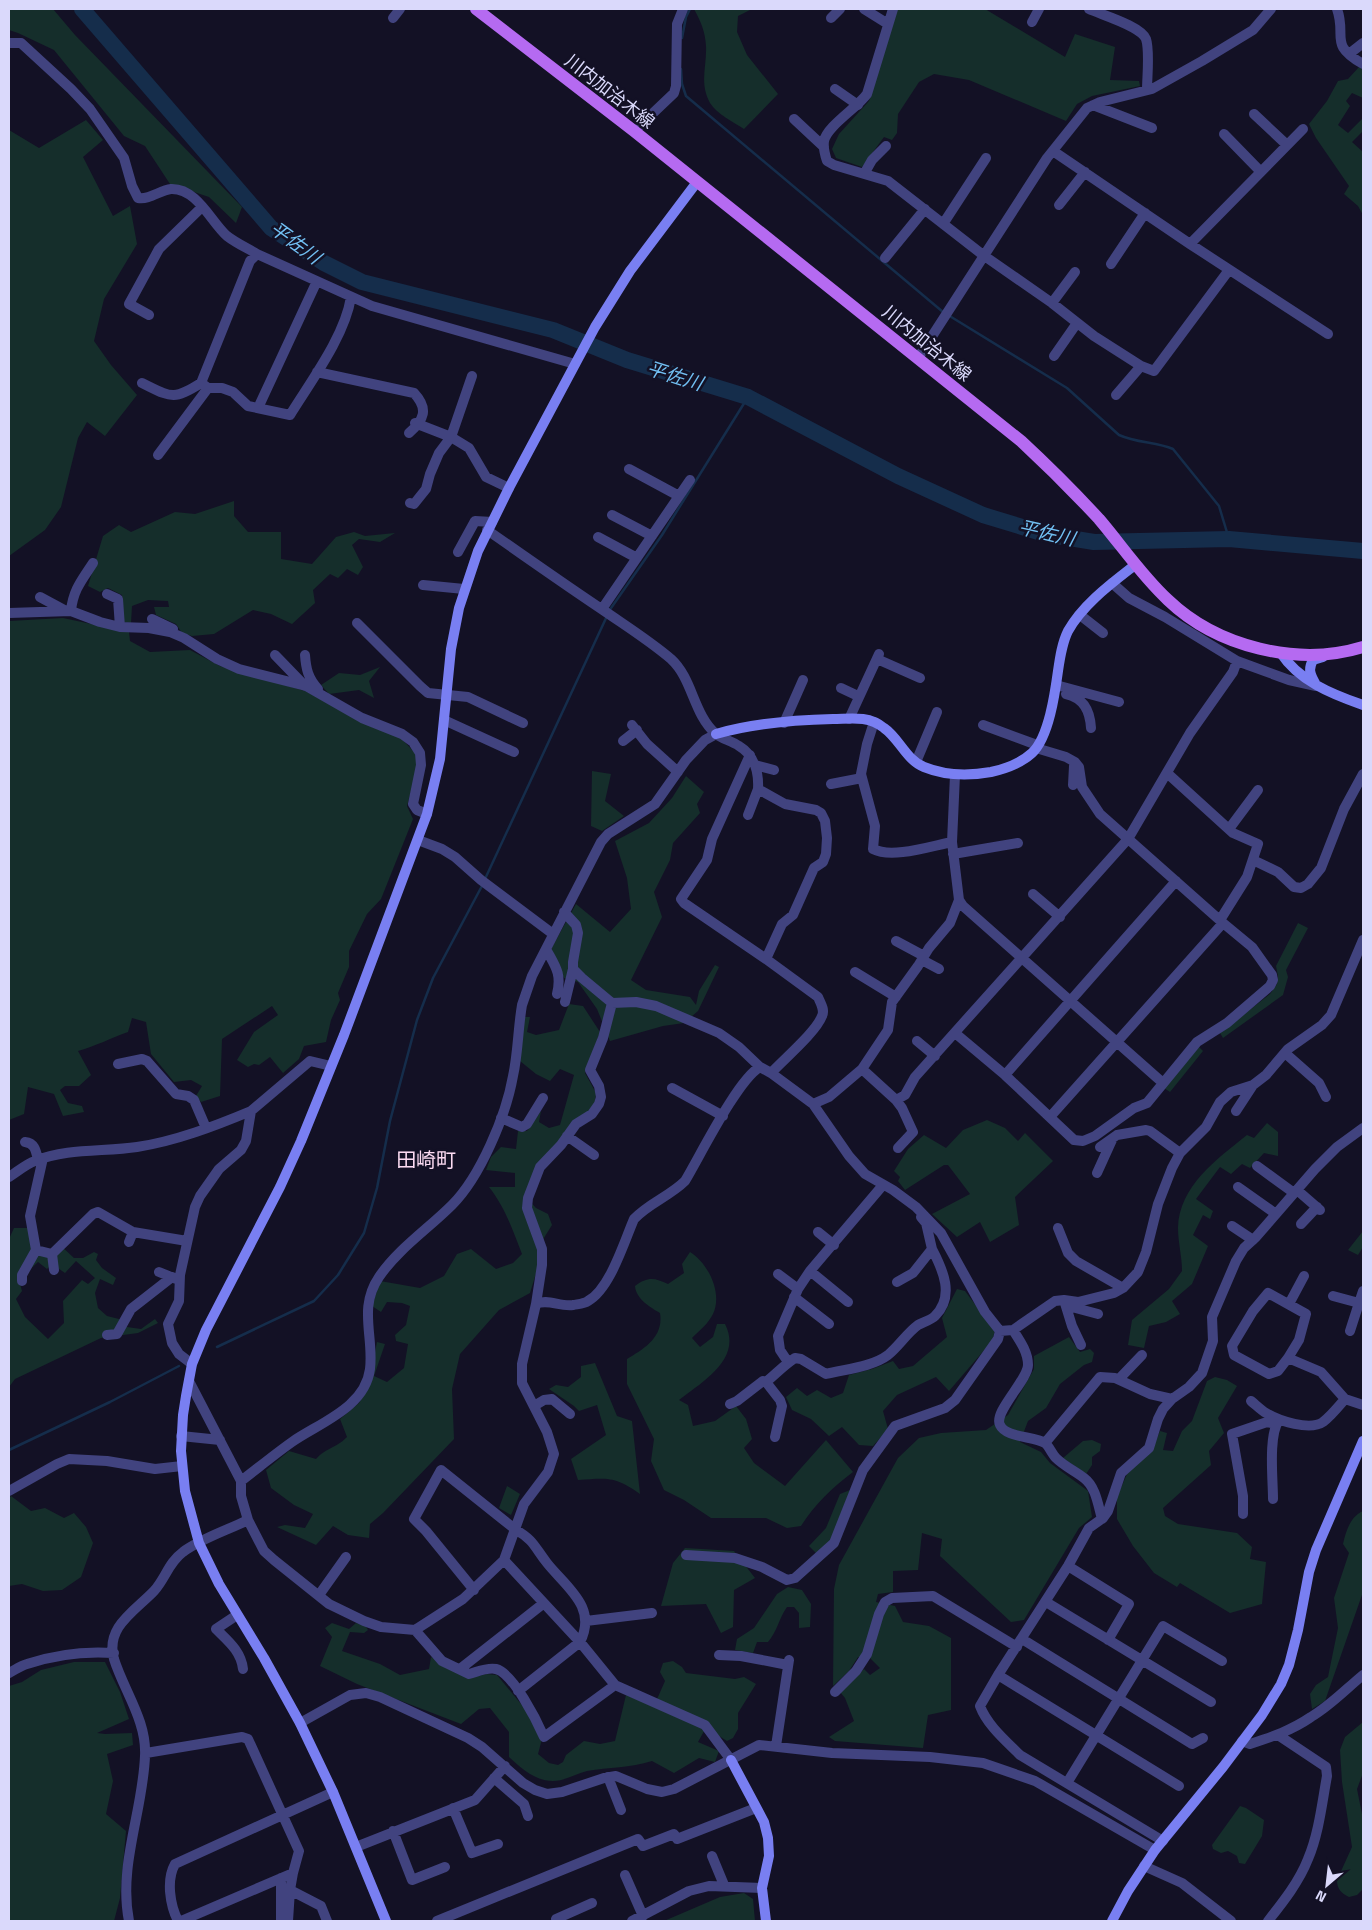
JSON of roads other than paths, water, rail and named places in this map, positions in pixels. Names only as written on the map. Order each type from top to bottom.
[{"type":"main road","name":"川内加治木線","points":[[476,9],[634,131],[1021,441],[1052,470],[1099,520],[1168,600],[1209,629],[1228,638],[1280,652],[1312,655],[1334,654],[1363,647]]},
{"type":"street","points":[[393,18],[400,9]]},
{"type":"street","points":[[634,131],[674,93],[676,86],[678,24],[683,9]]},
{"type":"street","points":[[831,18],[840,9]]},
{"type":"street","points":[[864,9],[888,24]]},
{"type":"street","points":[[892,9],[867,94],[858,105],[832,128],[824,140],[827,161],[834,165],[888,181],[983,256],[1052,303],[1094,336],[1141,366],[1154,372],[1230,270]]},
{"type":"street","points":[[1032,22],[1039,9]]},
{"type":"street","points":[[1089,9],[1135,28],[1143,34],[1147,42],[1146,90]]},
{"type":"street","points":[[918,358],[1047,158],[1087,108],[1100,102],[1146,90],[1202,61],[1253,30],[1272,9]]},
{"type":"street","points":[[1337,9],[1340,16],[1339,38],[1344,50],[1363,64]]},
{"type":"street","points":[[9,43],[21,43],[71,89],[90,110],[124,158],[132,186],[138,198],[143,199],[172,189],[184,193],[202,207],[226,236],[257,254],[351,297],[372,306],[576,362]]},
{"type":"street","points":[[1349,54],[1363,43]]},
{"type":"street","points":[[835,89],[858,105]]},
{"type":"street","points":[[1093,105],[1152,128]]},
{"type":"street","points":[[1254,114],[1287,145]]},
{"type":"street","points":[[794,119],[824,147]]},
{"type":"street","points":[[1190,244],[1303,128]]},
{"type":"street","points":[[1224,134],[1261,172]]},
{"type":"street","points":[[864,174],[872,160],[886,146]]},
{"type":"street","points":[[1053,151],[1190,244],[1328,334]]},
{"type":"street","points":[[943,224],[986,158]]},
{"type":"street","points":[[1059,205],[1085,172]]},
{"type":"street","points":[[386,1921],[333,1792],[300,1723],[218,1584],[199,1543],[182,1466],[181,1436],[192,1364],[218,1305],[280,1187],[301,1141],[332,1066],[418,840],[427,814],[440,759],[454,630],[464,589],[490,526],[508,488],[595,327],[634,264],[697,182]]},
{"type":"street","points":[[149,315],[129,304],[137,286],[159,249],[202,207]]},
{"type":"street","points":[[885,258],[925,209]]},
{"type":"street","points":[[1111,264],[1145,213]]},
{"type":"street","points":[[158,455],[204,385],[250,261],[257,254]]},
{"type":"street","points":[[1052,303],[1075,272]]},
{"type":"street","points":[[258,408],[317,281]]},
{"type":"street","points":[[142,383],[166,394],[176,396],[204,385],[222,388],[233,392],[248,406],[290,415],[330,350],[349,308],[351,297]]},
{"type":"street","points":[[1054,356],[1077,323]]},
{"type":"street","points":[[1116,395],[1141,366]]},
{"type":"street","points":[[317,372],[414,393],[422,402],[423,412],[409,433]]},
{"type":"street","points":[[410,503],[414,504],[426,489],[439,453],[451,437],[472,376]]},
{"type":"street","points":[[416,423],[451,437],[469,448],[486,477],[508,488]]},
{"type":"street","points":[[629,469],[679,496]]},
{"type":"street","points":[[606,612],[637,558],[690,480]]},
{"type":"street","points":[[612,515],[652,536]]},
{"type":"street","points":[[458,552],[475,521],[490,526],[672,660],[680,670],[702,717],[716,734],[740,746],[750,755],[755,765],[759,778],[758,789],[748,815]]},
{"type":"street","points":[[598,537],[637,558]]},
{"type":"street","points":[[241,1481],[293,1441],[339,1415],[362,1389],[370,1371],[371,1353],[367,1324],[369,1296],[378,1278],[392,1260],[452,1205],[477,1172],[501,1118],[514,1075],[522,1005],[532,976],[601,842],[608,834],[655,804],[686,760],[705,740],[716,734],[734,729],[814,720],[863,719],[885,728],[916,762],[933,770],[955,775],[998,771],[1019,762],[1033,752],[1048,720],[1056,688],[1062,646],[1068,632],[1080,615],[1133,561]]},
{"type":"street","points":[[69,611],[72,597],[93,563]]},
{"type":"street","points":[[1112,583],[1129,598],[1165,617],[1237,661],[1289,680],[1317,686],[1363,705]]},
{"type":"street","points":[[423,585],[464,589]]},
{"type":"street","points":[[107,594],[118,599],[120,627]]},
{"type":"street","points":[[40,597],[69,611],[100,622],[120,627],[149,628],[178,635],[216,659],[239,669],[306,686]]},
{"type":"street","points":[[9,614],[69,611]]},
{"type":"street","points":[[1080,615],[1104,633]]},
{"type":"street","points":[[152,619],[168,626],[176,631],[178,635]]},
{"type":"street","points":[[357,623],[428,693],[446,693],[468,697],[523,723]]},
{"type":"street","points":[[1280,652],[1288,664],[1317,686]]},
{"type":"street","points":[[306,654],[306,669],[310,680],[325,698]]},
{"type":"street","points":[[1317,686],[1310,672],[1310,665],[1313,660],[1334,654]]},
{"type":"street","points":[[275,655],[306,686],[325,698],[362,718],[402,734],[413,742],[420,753],[421,766],[413,804],[417,810],[427,814]]},
{"type":"street","points":[[849,719],[858,696],[878,657],[920,678]]},
{"type":"street","points":[[896,1100],[905,1095],[916,1077],[1128,839],[1190,733],[1233,672],[1237,661]]},
{"type":"street","points":[[784,723],[803,680]]},
{"type":"street","points":[[841,688],[858,696]]},
{"type":"street","points":[[1056,688],[1119,702]]},
{"type":"street","points":[[1056,688],[1082,701],[1090,715],[1091,728]]},
{"type":"street","points":[[916,762],[937,712]]},
{"type":"street","points":[[444,720],[514,752]]},
{"type":"street","points":[[874,722],[861,774],[875,826],[873,849],[881,853],[905,851],[952,842]]},
{"type":"street","points":[[955,1033],[1005,1075],[1074,1140],[1083,1142],[1095,1136],[1134,1108],[1147,1103],[1198,1042],[1227,1023],[1270,986],[1273,980],[1272,975],[1252,947],[1221,922],[1100,814],[1082,787],[1079,767],[1075,762],[983,725]]},
{"type":"street","points":[[623,741],[634,728],[678,772]]},
{"type":"street","points":[[750,755],[712,838],[707,860],[681,899],[818,998],[823,1007],[822,1016],[816,1026],[771,1073]]},
{"type":"street","points":[[1073,785],[1075,762]]},
{"type":"street","points":[[755,765],[774,770]]},
{"type":"street","points":[[1050,1116],[1117,1043],[1221,922],[1247,878],[1258,844],[1232,833],[1167,773]]},
{"type":"street","points":[[1253,860],[1278,872],[1294,887],[1301,888],[1308,884],[1321,868],[1344,810],[1363,774]]},
{"type":"street","points":[[955,775],[952,842],[959,900],[963,906],[1163,1083]]},
{"type":"street","points":[[831,784],[862,778]]},
{"type":"street","points":[[758,789],[785,804],[816,810],[821,813],[825,821],[827,838],[826,854],[822,862],[814,868],[793,914],[782,924],[766,959]]},
{"type":"street","points":[[1229,829],[1258,790]]},
{"type":"street","points":[[418,840],[442,849],[455,857],[484,882],[553,934]]},
{"type":"street","points":[[953,854],[1018,844]]},
{"type":"street","points":[[1005,1075],[1176,881]]},
{"type":"street","points":[[1033,894],[1060,917]]},
{"type":"street","points":[[813,1104],[830,1096],[862,1069],[888,1030],[892,1002],[950,923],[959,900]]},
{"type":"street","points":[[564,912],[576,925],[578,933],[572,962],[573,969],[565,1002]]},
{"type":"street","points":[[1236,1111],[1253,1085],[1266,1075],[1288,1048],[1322,1025],[1331,1015],[1363,940]]},
{"type":"street","points":[[896,941],[938,969]]},
{"type":"street","points":[[546,949],[560,981],[557,994]]},
{"type":"street","points":[[573,969],[612,1003],[636,1002],[656,1006],[720,1034],[739,1047],[760,1068],[771,1073],[813,1104],[849,1156],[865,1174],[916,1207],[941,1232],[985,1312],[1000,1331]]},
{"type":"street","points":[[855,972],[896,997]]},
{"type":"street","points":[[189,1381],[241,1481],[241,1496],[248,1520],[264,1551],[329,1604],[380,1627],[414,1630],[474,1590],[504,1560],[524,1504],[548,1472],[554,1454],[548,1432],[522,1383],[522,1364],[536,1304],[542,1265],[542,1249],[527,1208],[528,1198],[540,1167],[576,1124],[592,1114],[599,1104],[601,1097],[599,1086],[590,1070],[603,1038],[612,1003]]},
{"type":"street","points":[[916,1041],[935,1056]]},
{"type":"street","points":[[1285,1052],[1319,1083],[1326,1098]]},
{"type":"street","points":[[118,1064],[142,1059],[147,1061],[176,1094],[188,1096],[194,1100],[206,1128]]},
{"type":"street","points":[[9,1177],[34,1161],[57,1154],[137,1147],[169,1140],[206,1128],[251,1111],[310,1061],[332,1066]]},
{"type":"street","points":[[536,1304],[542,1301],[569,1305],[586,1303],[596,1296],[605,1286],[634,1219],[642,1210],[678,1188],[685,1181],[722,1116],[749,1076],[753,1071],[760,1068]]},
{"type":"street","points":[[862,1069],[896,1100],[902,1108],[913,1132],[898,1148]]},
{"type":"street","points":[[1064,1303],[1078,1302],[1114,1293],[1123,1288],[1138,1272],[1146,1252],[1158,1204],[1180,1153],[1206,1127],[1220,1102],[1231,1092],[1253,1085]]},
{"type":"street","points":[[672,1088],[722,1116]]},
{"type":"street","points":[[501,1118],[522,1127],[527,1124],[543,1098]]},
{"type":"street","points":[[192,1364],[179,1354],[172,1343],[169,1333],[168,1324],[179,1301],[176,1279],[195,1207],[200,1196],[219,1168],[241,1150],[246,1141],[251,1111]]},
{"type":"street","points":[[1163,1842],[1020,1754],[983,1714],[980,1706],[1046,1602],[1089,1528],[1102,1519],[1108,1511],[1121,1473],[1149,1448],[1163,1409],[1202,1373],[1213,1340],[1212,1317],[1236,1261],[1244,1248],[1337,1146],[1363,1128]]},
{"type":"street","points":[[1100,1147],[1118,1134],[1150,1131],[1180,1153]]},
{"type":"street","points":[[566,1138],[589,1154]]},
{"type":"street","points":[[1097,1173],[1113,1138]]},
{"type":"street","points":[[22,1281],[22,1274],[36,1250],[30,1216],[41,1159],[32,1144],[24,1142]]},
{"type":"street","points":[[1257,1166],[1319,1209],[1301,1224]]},
{"type":"street","points":[[788,1362],[780,1350],[778,1336],[796,1293],[810,1271],[884,1185]]},
{"type":"street","points":[[1238,1187],[1276,1214]]},
{"type":"street","points":[[730,1404],[737,1401],[763,1381],[766,1382],[794,1358],[801,1359],[826,1374],[875,1362],[888,1355],[918,1325],[934,1317],[941,1308],[946,1295],[945,1277],[932,1249],[926,1223],[916,1207]]},
{"type":"street","points":[[52,1254],[93,1214],[98,1212],[131,1237],[187,1241]]},
{"type":"street","points":[[1232,1226],[1253,1240]]},
{"type":"street","points":[[1058,1228],[1068,1253],[1076,1261],[1123,1288]]},
{"type":"street","points":[[818,1232],[834,1244]]},
{"type":"street","points":[[897,1282],[913,1273],[932,1249]]},
{"type":"street","points":[[36,1250],[52,1254]]},
{"type":"street","points":[[52,1254],[54,1270]]},
{"type":"street","points":[[810,1271],[848,1302]]},
{"type":"street","points":[[159,1272],[176,1279]]},
{"type":"street","points":[[778,1274],[830,1324]]},
{"type":"street","points":[[1289,1304],[1304,1276]]},
{"type":"street","points":[[107,1334],[117,1334],[131,1308],[176,1279]]},
{"type":"street","points":[[1350,1331],[1363,1291]]},
{"type":"street","points":[[1268,1293],[1306,1314],[1299,1340],[1288,1358],[1278,1372],[1269,1374],[1234,1355],[1232,1346],[1253,1311],[1268,1293]]},
{"type":"street","points":[[1333,1296],[1359,1303]]},
{"type":"street","points":[[1000,1331],[1014,1330],[1055,1301],[1098,1314]]},
{"type":"street","points":[[1064,1303],[1072,1326],[1082,1344]]},
{"type":"street","points":[[1014,1330],[1024,1348],[1028,1364],[1026,1374],[1011,1395],[998,1421],[1000,1426],[1006,1431],[1045,1443],[1055,1458],[1085,1478],[1093,1488],[1102,1519]]},
{"type":"street","points":[[686,1555],[735,1558],[762,1567],[787,1580],[795,1578],[834,1543],[863,1470],[895,1426],[945,1408],[955,1400],[998,1339],[1000,1331]]},
{"type":"street","points":[[1119,1379],[1142,1355]]},
{"type":"street","points":[[1288,1358],[1321,1372],[1346,1399],[1363,1405]]},
{"type":"street","points":[[1045,1443],[1100,1377],[1119,1379],[1150,1394],[1172,1399]]},
{"type":"street","points":[[766,1382],[780,1400],[782,1406],[775,1437]]},
{"type":"street","points":[[534,1406],[544,1400],[552,1399],[570,1414]]},
{"type":"street","points":[[1243,1514],[1243,1496],[1232,1434],[1267,1422],[1313,1426],[1323,1422],[1346,1399]]},
{"type":"street","points":[[1251,1400],[1278,1422]]},
{"type":"street","points":[[1273,1499],[1278,1482],[1273,1437],[1278,1422]]},
{"type":"street","points":[[181,1436],[220,1440]]},
{"type":"street","points":[[1112,1921],[1128,1891],[1155,1850],[1197,1800],[1281,1684],[1289,1665],[1309,1572],[1316,1550],[1363,1441]]},
{"type":"street","points":[[9,1491],[69,1459],[107,1461],[155,1469],[182,1466]]},
{"type":"street","points":[[474,1590],[426,1531],[414,1520],[441,1470],[516,1530],[529,1538],[548,1564],[573,1592],[583,1609],[586,1621],[585,1632],[580,1642],[518,1691]]},
{"type":"street","points":[[129,1921],[127,1910],[127,1872],[146,1753],[140,1722],[114,1653],[112,1642],[118,1626],[129,1613],[155,1590],[175,1559],[184,1551],[248,1520]]},
{"type":"street","points":[[319,1595],[346,1557]]},
{"type":"street","points":[[504,1560],[580,1642],[615,1684],[705,1725],[731,1760],[764,1822],[769,1856],[762,1888],[766,1921]]},
{"type":"street","points":[[1068,1566],[1130,1604],[1108,1640]]},
{"type":"street","points":[[835,1692],[856,1671],[867,1654],[879,1614],[885,1602],[892,1598],[933,1596],[1119,1698],[1192,1744],[1203,1738]]},
{"type":"street","points":[[1046,1602],[1210,1702]]},
{"type":"street","points":[[460,1669],[544,1603]]},
{"type":"street","points":[[586,1621],[652,1613]]},
{"type":"street","points":[[237,1615],[216,1629],[236,1649],[242,1660],[242,1669]]},
{"type":"street","points":[[1067,1783],[1163,1626],[1222,1661]]},
{"type":"street","points":[[414,1630],[442,1661],[468,1674],[496,1669],[503,1673],[530,1707],[544,1737],[615,1684]]},
{"type":"street","points":[[9,1673],[25,1664],[75,1654],[93,1652],[114,1653]]},
{"type":"street","points":[[719,1655],[741,1656],[789,1663],[776,1746]]},
{"type":"street","points":[[998,1675],[1179,1786]]},
{"type":"street","points":[[1242,1740],[1250,1744],[1278,1735],[1313,1717],[1363,1675]]},
{"type":"street","points":[[300,1723],[350,1695],[366,1693],[380,1697],[468,1738],[482,1747],[523,1783],[547,1794],[562,1792],[616,1776],[647,1789],[662,1792],[674,1789],[759,1745],[832,1753],[930,1757],[984,1763],[1035,1781],[1155,1850]]},
{"type":"street","points":[[1268,1921],[1292,1890],[1308,1860],[1315,1841],[1327,1776],[1326,1767],[1278,1735]]},
{"type":"street","points":[[146,1753],[242,1736],[248,1738],[299,1851],[290,1890],[288,1921]]},
{"type":"street","points":[[356,1847],[475,1800],[505,1766]]},
{"type":"street","points":[[608,1777],[621,1810]]},
{"type":"street","points":[[494,1778],[524,1804],[528,1816]]},
{"type":"street","points":[[293,1873],[201,1917],[180,1921],[175,1914],[170,1891],[172,1870],[175,1864],[333,1792]]},
{"type":"street","points":[[454,1808],[472,1853],[498,1844]]},
{"type":"street","points":[[437,1921],[638,1839],[643,1846],[674,1834],[677,1839],[756,1808]]},
{"type":"street","points":[[393,1831],[412,1880],[445,1868]]},
{"type":"street","points":[[712,1856],[724,1885]]},
{"type":"street","points":[[1144,1866],[1182,1883],[1231,1921]]},
{"type":"street","points":[[625,1874],[643,1916]]},
{"type":"street","points":[[281,1878],[281,1921]]},
{"type":"street","points":[[632,1921],[689,1891],[709,1886],[724,1885],[762,1888]]},
{"type":"street","points":[[290,1890],[321,1906],[327,1921]]},
{"type":"street","points":[[558,1921],[556,1919],[592,1903]]},
{"type":"waterway","name":"平佐川","points":[[82,9],[271,228],[324,263],[362,282],[553,330],[627,360],[748,397],[898,476],[983,515],[1045,534],[1094,542],[1229,539],[1363,551]]},
{"type":"waterway","points":[[682,38],[686,17],[690,9]]},
{"type":"waterway","points":[[681,69],[682,84],[686,96],[943,312]]},
{"type":"waterway","points":[[948,315],[1067,388],[1119,435],[1173,449],[1219,506],[1229,539]]},
{"type":"waterway","points":[[609,611],[662,535],[748,397]]},
{"type":"waterway","points":[[485,879],[607,616]]},
{"type":"waterway","points":[[217,1347],[314,1301],[338,1275],[364,1233],[377,1188],[390,1121],[417,1020],[433,978],[483,884]]},
{"type":"waterway","points":[[9,1450],[110,1402],[179,1366]]},
{"type":"district","name":"田崎町","points":[[426,1159]]}]
